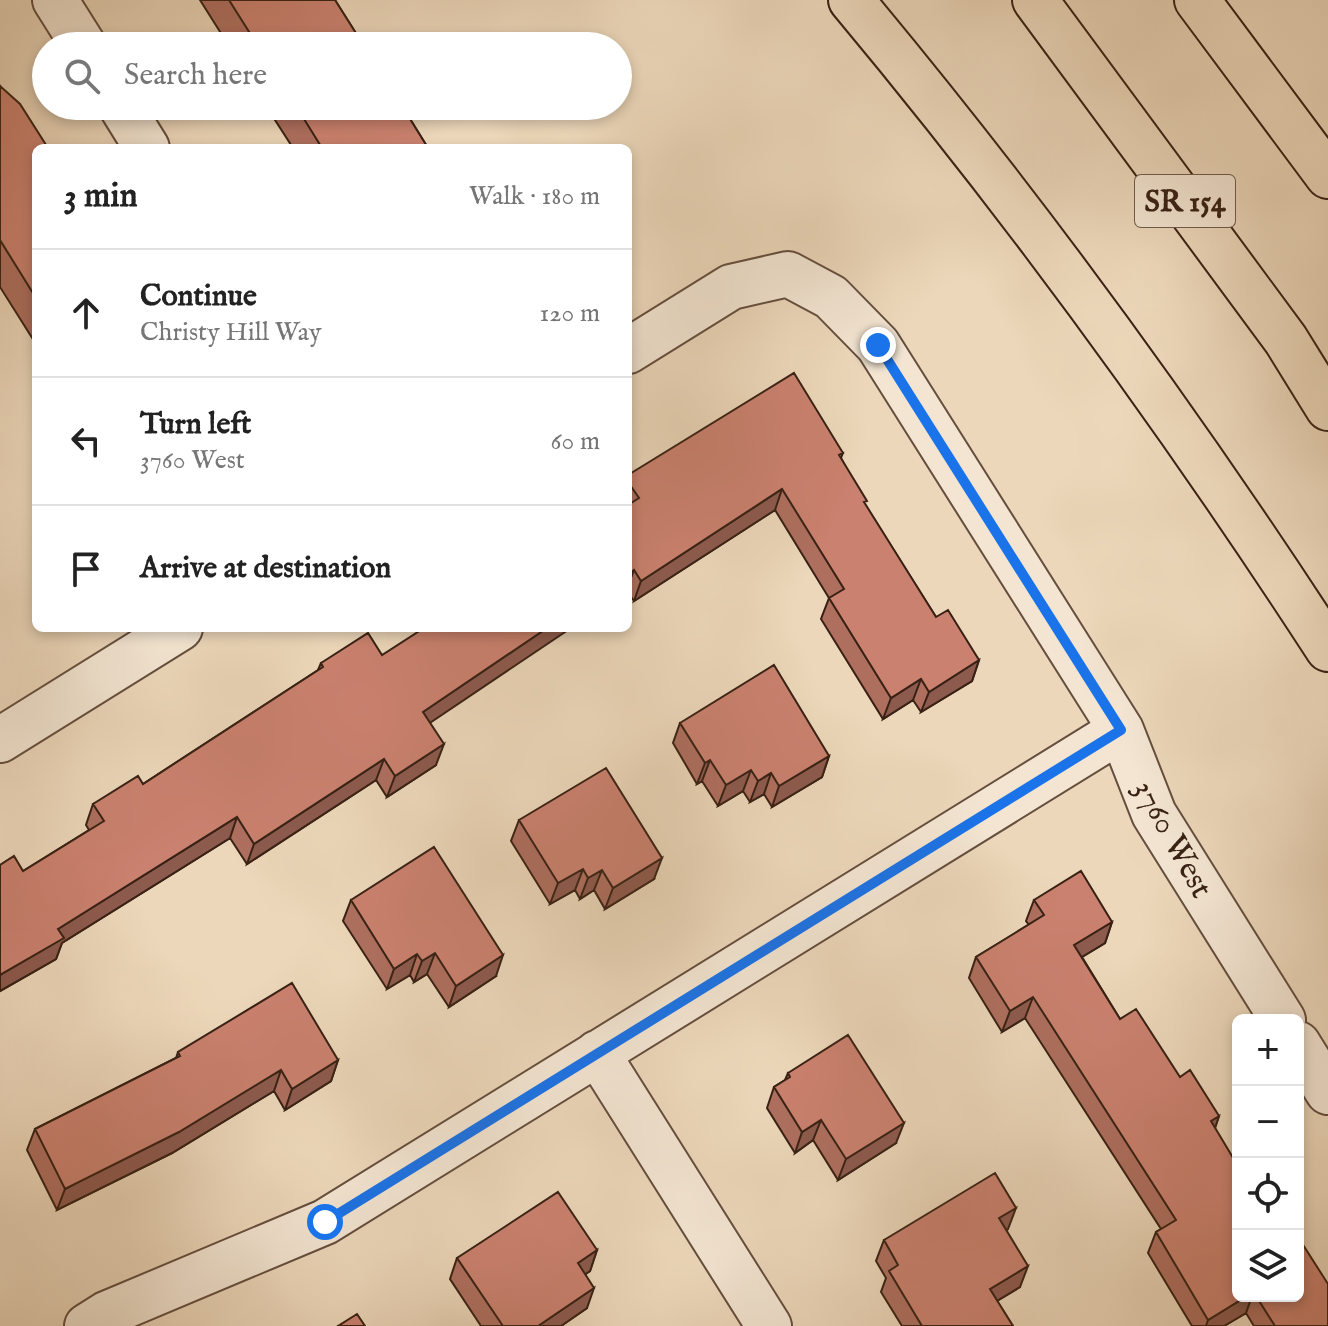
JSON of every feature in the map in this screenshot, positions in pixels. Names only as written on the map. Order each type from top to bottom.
[{"type":"highway","points":[[851,0],[956,128],[1055,258],[1175,422],[1328,649]]},
{"type":"highway","name":"SR 154","points":[[1035,0],[1277,327],[1328,408]]},
{"type":"highway","points":[[1197,0],[1328,176]]},
{"type":"street","points":[[55,0],[75,32]]},
{"type":"street","points":[[130,120],[145,144]]},
{"type":"street","name":"3760 West","points":[[632,349],[731,287],[788,274],[831,297],[878,345],[1121,730],[1154,814],[1279,1014]]},
{"type":"street","points":[[0,740],[174,632]]},
{"type":"street","points":[[87,1326],[106,1314],[325,1222],[1121,730]]},
{"type":"street","points":[[597,1053],[769,1326]]},
{"type":"street","points":[[1304,1054],[1328,1092]]},
{"type":"building","points":[[229,0],[335,0],[355,32],[249,32]]},
{"type":"building","points":[[0,86],[20,104],[45,144],[32,144],[32,292],[0,240]]},
{"type":"building","points":[[305,120],[411,120],[426,144],[320,144]]},
{"type":"building","points":[[794,373],[843,453],[839,455],[867,501],[864,502],[936,617],[948,610],[979,660],[929,692],[921,679],[891,698],[829,598],[844,589],[782,489],[641,581],[632,571],[632,502],[639,498],[632,488],[632,473]]},
{"type":"building","points":[[418,632],[541,632],[423,712],[444,744],[395,776],[384,759],[254,844],[237,817],[58,929],[64,938],[0,975],[0,865],[14,856],[23,871],[104,821],[93,804],[138,776],[143,784],[323,667],[321,663],[368,633],[382,655]]},
{"type":"building","points":[[774,665],[829,756],[779,786],[771,773],[758,781],[751,770],[726,785],[710,760],[705,763],[680,723]]},
{"type":"building","points":[[606,768],[662,858],[613,888],[602,870],[588,878],[583,869],[558,883],[519,820]]},
{"type":"building","points":[[434,847],[503,955],[456,986],[435,953],[422,961],[417,954],[394,969],[351,900]]},
{"type":"building","points":[[1081,871],[1112,922],[1074,945],[1120,1019],[1136,1009],[1180,1077],[1190,1070],[1219,1116],[1211,1121],[1232,1156],[1232,1302],[1237,1302],[1208,1320],[1156,1232],[1176,1220],[1033,997],[1010,1011],[976,957],[1044,915],[1034,900]]},
{"type":"building","points":[[292,983],[338,1060],[292,1089],[281,1070],[179,1132],[65,1189],[35,1129],[180,1056],[178,1052]]},
{"type":"building","points":[[848,1035],[904,1123],[846,1159],[821,1120],[802,1132],[774,1087],[790,1077],[788,1073]]},
{"type":"building","points":[[995,1173],[1016,1208],[999,1218],[1028,1266],[990,1289],[1013,1326],[922,1326],[889,1271],[898,1265],[884,1240]]},
{"type":"building","points":[[558,1192],[597,1250],[578,1263],[594,1288],[538,1326],[503,1326],[457,1258]]},
{"type":"building","points":[[1304,1246],[1328,1284],[1328,1326],[1275,1326],[1260,1302],[1304,1302]]},
{"type":"building","points":[[357,1314],[365,1326],[338,1326]]},
{"type":"route","points":[[325,1222],[1121,730],[878,345]]}]
